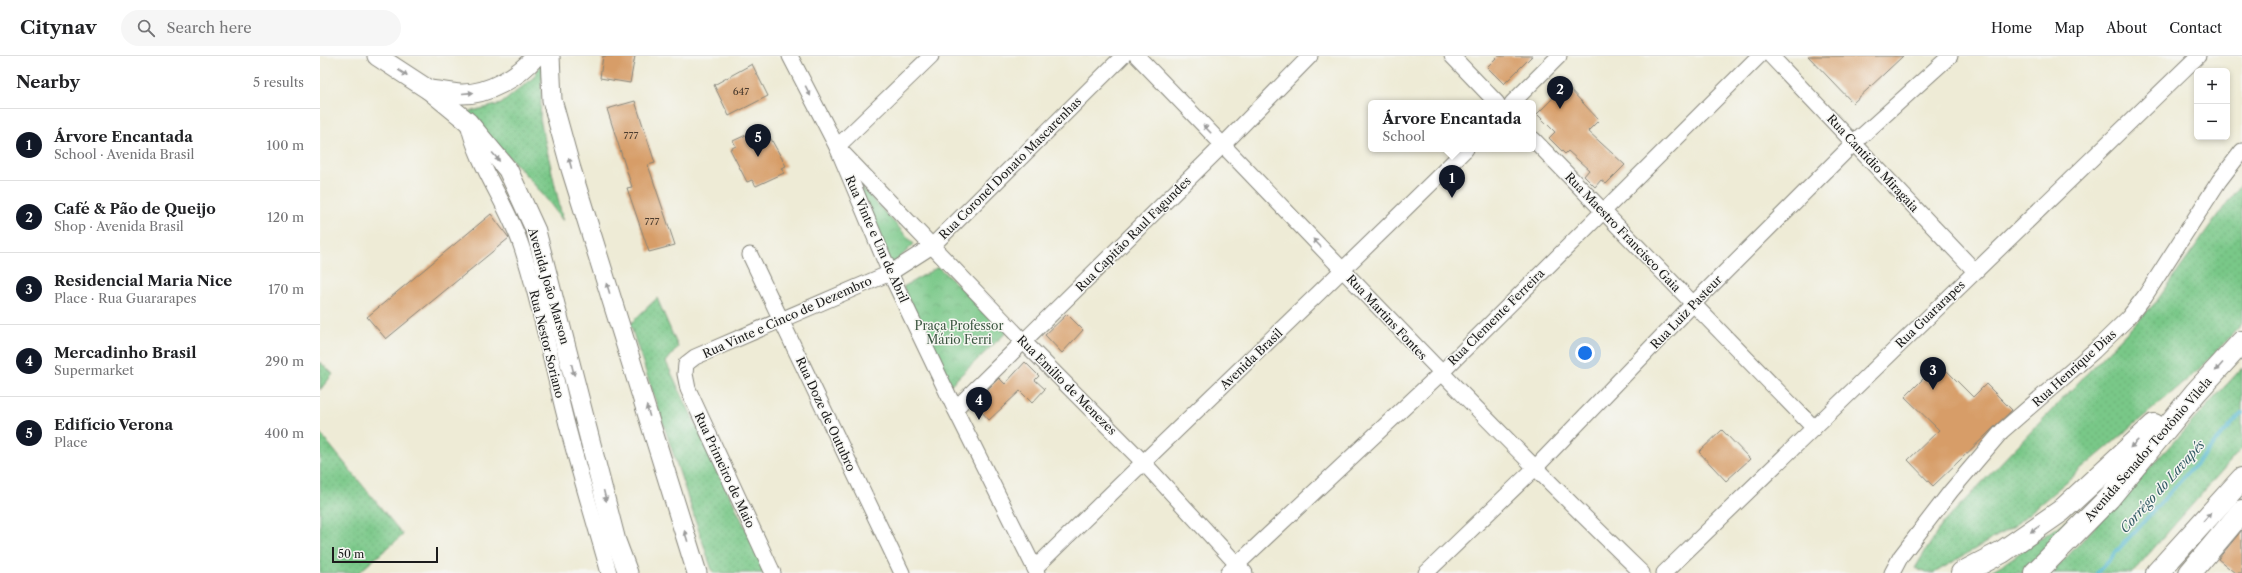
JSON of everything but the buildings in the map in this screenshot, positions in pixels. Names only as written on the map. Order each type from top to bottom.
[{"type":"highway","name":"Avenida Senador Teotônio Vilela","points":[[2035,573],[2109,498],[2196,392],[2242,342]]},
{"type":"highway","points":[[1962,573],[2002,552],[2060,511],[2153,426],[2196,392]]},
{"type":"highway","points":[[2157,573],[2242,480]]},
{"type":"highway","points":[[2190,573],[2242,511]]},
{"type":"main road","name":"Avenida João Marson","points":[[377,56],[429,90],[468,122],[508,170],[536,231],[616,541],[628,573]]},
{"type":"main road","points":[[429,90],[461,94],[477,92],[495,87],[528,65],[536,56]]},
{"type":"main road","points":[[550,56],[552,100],[571,169],[697,573]]},
{"type":"street","name":"Rua Vinte e Um de Abril","points":[[790,56],[837,147],[890,272],[955,409],[1036,571]]},
{"type":"street","points":[[837,147],[931,56]]},
{"type":"street","name":"Rua Coronel Donato Mascarenhas","points":[[890,272],[932,246],[1123,56]]},
{"type":"street","name":"Rua Martins Fontes","points":[[1137,56],[1344,271],[1440,374],[1534,469],[1642,573]]},
{"type":"street","name":"Rua Capitão Raul Fagundes","points":[[955,409],[1223,145],[1310,56]]},
{"type":"street","points":[[1452,56],[1495,100]]},
{"type":"street","points":[[1515,100],[1559,56]]},
{"type":"street","name":"Rua Clemente Ferreira","points":[[1237,570],[1440,374],[1602,210],[1759,56]]},
{"type":"street","name":"Rua Cantidio Miragaia","points":[[1771,56],[1975,271]]},
{"type":"street","name":"Rua Luiz Pasteur","points":[[1426,573],[1534,469],[1693,304],[1854,143],[1950,56]]},
{"type":"street","name":"Rua Guararapes","points":[[1664,573],[1975,271],[2191,58]]},
{"type":"street","name":"Rua Nestor Soriano","points":[[468,122],[472,142],[504,204],[522,247],[549,348],[570,436],[609,573]]},
{"type":"street","name":"Rua Maestro Francisco Gaia","points":[[1536,142],[1814,428]]},
{"type":"street","name":"Rua Emílio de Menezes","points":[[837,147],[1024,342],[1143,462],[1237,570]]},
{"type":"street","name":"Rua Henrique Dias","points":[[1893,572],[1913,540],[1964,474],[2002,431],[2094,351],[2128,318],[2145,296],[2218,181],[2242,151]]},
{"type":"street","name":"Avenida Brasil","points":[[1036,571],[1143,462],[1344,271],[1463,152]]},
{"type":"street","name":"Rua Doze de Outubro","points":[[750,255],[902,573]]},
{"type":"street","name":"Rua Vinte e Cinco de Dezembro","points":[[686,364],[695,357],[890,272]]},
{"type":"street","name":"Rua Primeiro de Maio","points":[[686,364],[685,374],[688,390],[773,573]]},
{"type":"green space","points":[[543,58],[540,119],[563,221],[516,164],[463,113],[501,104],[534,77]]},
{"type":"green space","points":[[857,182],[914,244],[891,266]]},
{"type":"green space","points":[[2242,182],[2242,324],[2201,368],[2014,526],[1934,573],[1926,573],[1915,568],[1943,523],[2156,302]]},
{"type":"green space","name":"Praça Professor Mário Ferri","points":[[938,267],[1008,331],[949,386],[903,287]]},
{"type":"green space","points":[[657,298],[678,347],[666,362],[767,573],[713,573],[630,324]]},
{"type":"green space","points":[[320,362],[333,374],[320,390]]},
{"type":"green space","points":[[2242,368],[2242,448],[2132,573],[2052,573]]},
{"type":"green space","points":[[320,433],[403,535],[358,573],[320,573]]},
{"type":"green space","points":[[2086,507],[2027,573],[1987,573],[2005,563]]},
{"type":"waterway","name":"Corrégo do Lavapés","points":[[2097,573],[2242,413]]},
{"type":"place","name":"Café & Pão de Queijo","points":[[1560,109]]},
{"type":"place","name":"Edifício Verona","points":[[758,157]]},
{"type":"place","name":"Árvore Encantada","points":[[1452,198]]},
{"type":"place","name":"Residencial Maria Nice","points":[[1933,390]]},
{"type":"place","name":"Mercadinho Brasil","points":[[979,420]]}]
